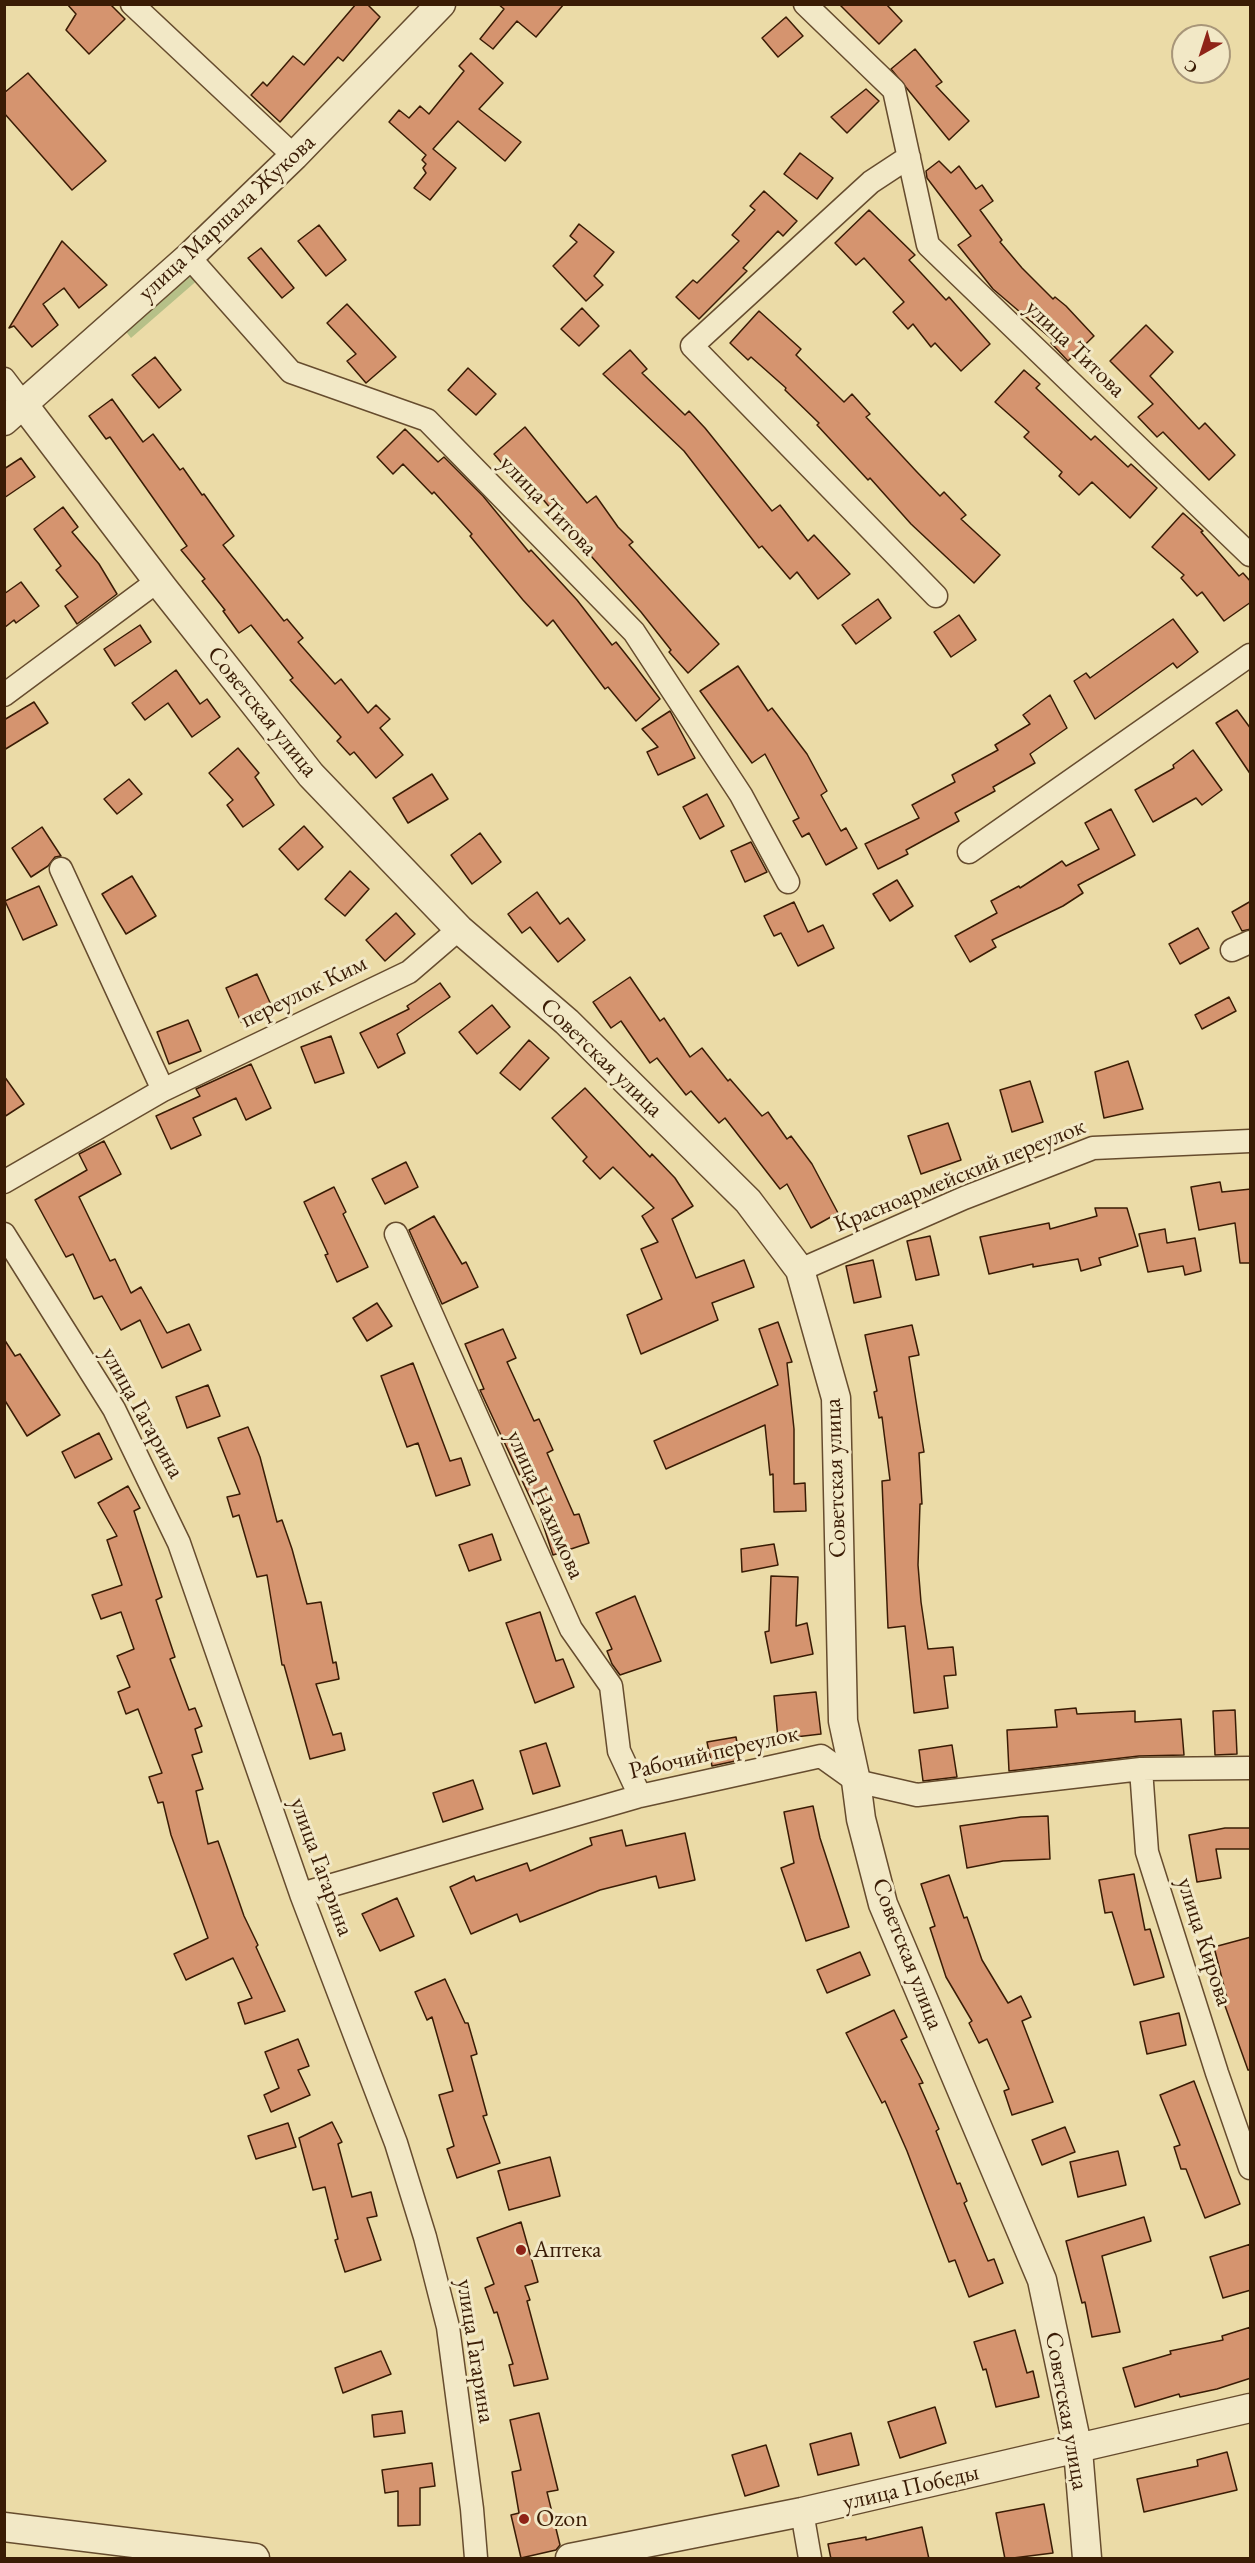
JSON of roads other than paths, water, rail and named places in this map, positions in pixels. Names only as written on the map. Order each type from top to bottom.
[{"type":"street","points":[[132,4],[294,156]]},
{"type":"street","name":"улица Маршала Жукова","points":[[14,413],[189,257],[294,156],[441,4]]},
{"type":"street","name":"улица Титова","points":[[805,4],[894,90],[928,245],[1251,555]]},
{"type":"street","points":[[909,157],[871,182],[692,346],[936,596]]},
{"type":"street","name":"улица Титова","points":[[189,257],[291,372],[427,420],[634,632],[741,795],[788,882]]},
{"type":"street","name":"Советская улица","points":[[4,379],[14,413],[159,580],[311,775],[459,929],[567,1022],[748,1201],[800,1270],[836,1398],[843,1721],[856,1781],[861,1819],[883,1904],[1042,2280],[1078,2450],[1087,2559]]},
{"type":"street","points":[[4,695],[159,580]]},
{"type":"street","points":[[969,852],[1251,655]]},
{"type":"street","points":[[61,869],[163,1090]]},
{"type":"street","name":"переулок Ким","points":[[4,1182],[163,1090],[409,972],[459,929]]},
{"type":"street","name":"Красноармейский переулок","points":[[800,1270],[964,1198],[1094,1148],[1251,1141]]},
{"type":"street","name":"улица Гагарина","points":[[4,1234],[114,1409],[179,1543],[301,1894],[396,2143],[428,2248],[448,2327],[472,2509],[476,2559]]},
{"type":"street","name":"улица Нахимова","points":[[396,1234],[571,1629],[611,1686],[619,1751],[640,1796]]},
{"type":"street","name":"Рабочий переулок","points":[[301,1894],[640,1796],[821,1756],[856,1781],[916,1795],[1141,1769],[1251,1768]]},
{"type":"street","name":"улица Кирова","points":[[1141,1769],[1147,1852],[1217,2073],[1244,2125],[1251,2168]]},
{"type":"street","name":"улица Победы","points":[[570,2559],[802,2512],[1078,2450],[1251,2408]]},
{"type":"street","points":[[802,2512],[810,2559]]},
{"type":"street","points":[[4,2527],[255,2559]]},
{"type":"place","name":"Аптека","points":[[521,2250]]},
{"type":"place","name":"Ozon","points":[[524,2519]]}]
